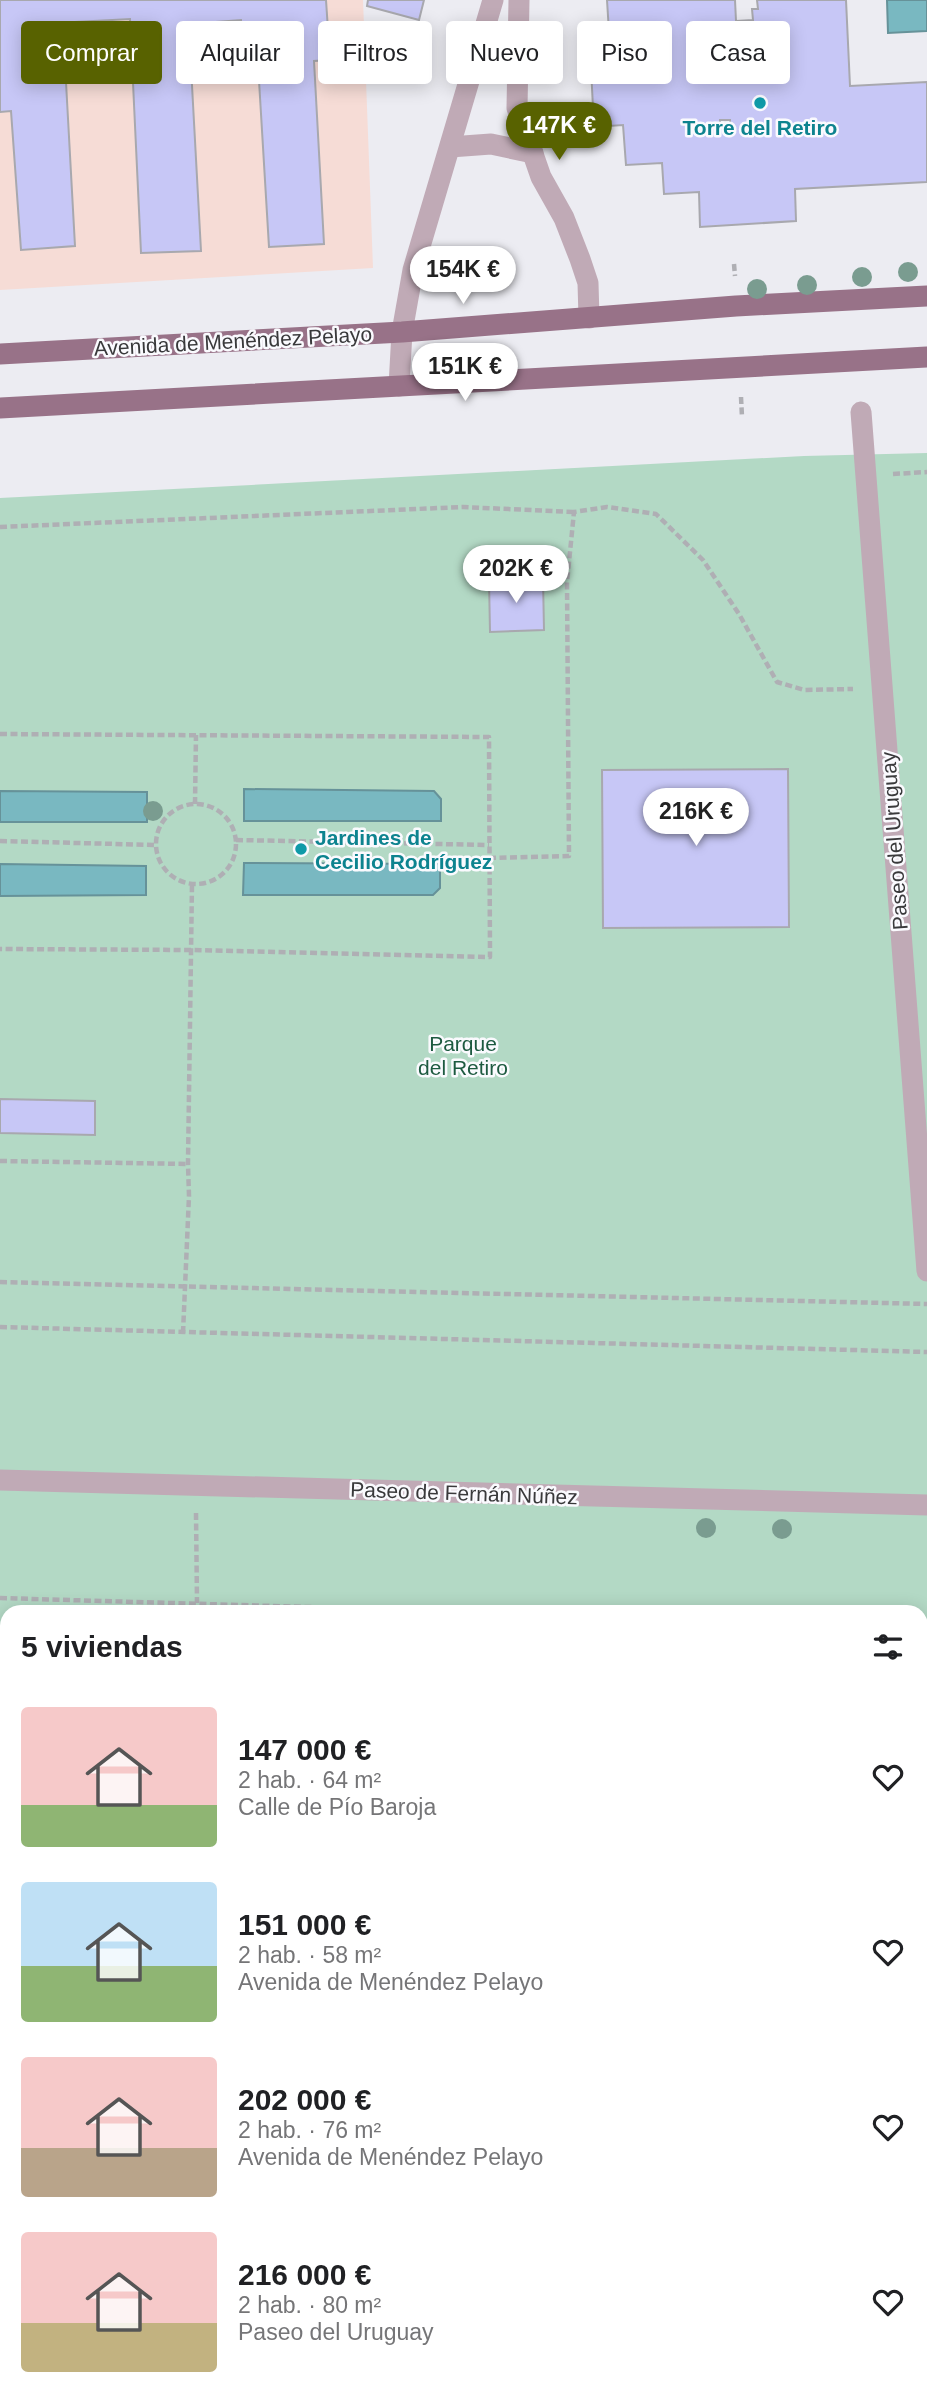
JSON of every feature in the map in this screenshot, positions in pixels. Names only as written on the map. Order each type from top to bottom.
[{"type":"main road","name":"Avenida de Menéndez Pelayo","points":[[0,354],[402,332],[736,306],[927,296]]},
{"type":"main road","points":[[0,408],[927,358]]},
{"type":"street","points":[[399,386],[402,332],[413,270],[492,0]]},
{"type":"street","points":[[519,0],[517,108],[541,177],[564,218],[580,259],[588,284],[589,318]]},
{"type":"street","points":[[450,147],[491,144],[533,153]]},
{"type":"street","name":"Paseo del Uruguay","points":[[861,412],[927,1271]]},
{"type":"street","name":"Paseo de Fernán Núñez","points":[[0,1480],[927,1505]]},
{"type":"path","points":[[0,527],[463,507],[574,512],[607,508],[656,513],[703,560],[739,614],[777,682],[804,690],[882,690]]},
{"type":"path","points":[[489,858],[569,856],[567,582],[574,512]]},
{"type":"path","points":[[0,734],[489,737],[489,957],[192,950],[0,949]]},
{"type":"path","points":[[195,804],[196,735]]},
{"type":"path","points":[[195,804],[214,808],[225,816],[236,840],[235,853],[222,874],[211,881],[192,883],[174,877],[165,869],[156,845],[158,831],[164,820],[175,810],[195,804]]},
{"type":"path","points":[[236,840],[489,845]]},
{"type":"path","points":[[0,841],[156,845]]},
{"type":"path","points":[[183,1332],[189,1196],[192,883]]},
{"type":"path","points":[[0,1161],[188,1164]]},
{"type":"path","points":[[0,1282],[927,1304]]},
{"type":"path","points":[[0,1327],[927,1352]]},
{"type":"path","points":[[196,1486],[197,1603]]},
{"type":"path","points":[[0,1598],[260,1605]]},
{"type":"shaded area","points":[[0,0],[363,0],[364,21],[318,21],[318,84],[366,84],[373,268],[0,290]]},
{"type":"green space","name":"Parque del Retiro","points":[[927,453],[927,1605],[0,1605],[0,498],[804,456]]},
{"type":"water","points":[[887,0],[927,0],[927,31],[888,33]]},
{"type":"water","points":[[244,789],[434,791],[441,799],[441,821],[244,821]]},
{"type":"water","points":[[0,791],[147,792],[147,822],[0,822]]},
{"type":"water","points":[[244,863],[440,864],[440,888],[433,895],[243,895]]},
{"type":"water","points":[[0,864],[146,866],[146,895],[0,896]]},
{"type":"building","points":[[0,0],[326,0],[327,21],[318,21],[318,61],[314,61],[324,244],[269,247],[259,84],[304,84],[304,21],[176,21],[176,84],[192,84],[201,251],[141,253],[133,84],[162,84],[162,21],[21,21],[21,84],[66,84],[75,246],[21,250],[11,111],[0,112]]},
{"type":"building","points":[[368,0],[424,0],[419,20],[367,6]]},
{"type":"building","name":"Torre del Retiro","points":[[607,0],[735,0],[736,21],[753,20],[752,9],[758,9],[757,0],[846,0],[850,86],[927,82],[927,182],[795,189],[796,221],[700,227],[699,192],[664,194],[662,163],[626,165],[623,125],[594,127],[592,84],[672,84],[672,21],[608,21]],"holes":[[[720,120],[730,120],[730,129],[720,129]]]},
{"type":"building","points":[[543,579],[544,630],[490,632],[489,580]]},
{"type":"building","points":[[788,769],[789,927],[603,928],[602,770]]},
{"type":"building","points":[[0,1099],[95,1101],[95,1135],[0,1133]]},
{"type":"place","name":"Torre del Retiro","points":[[760,103]]},
{"type":"place","name":"Jardines de Cecilio Rodríguez","points":[[301,849]]}]
